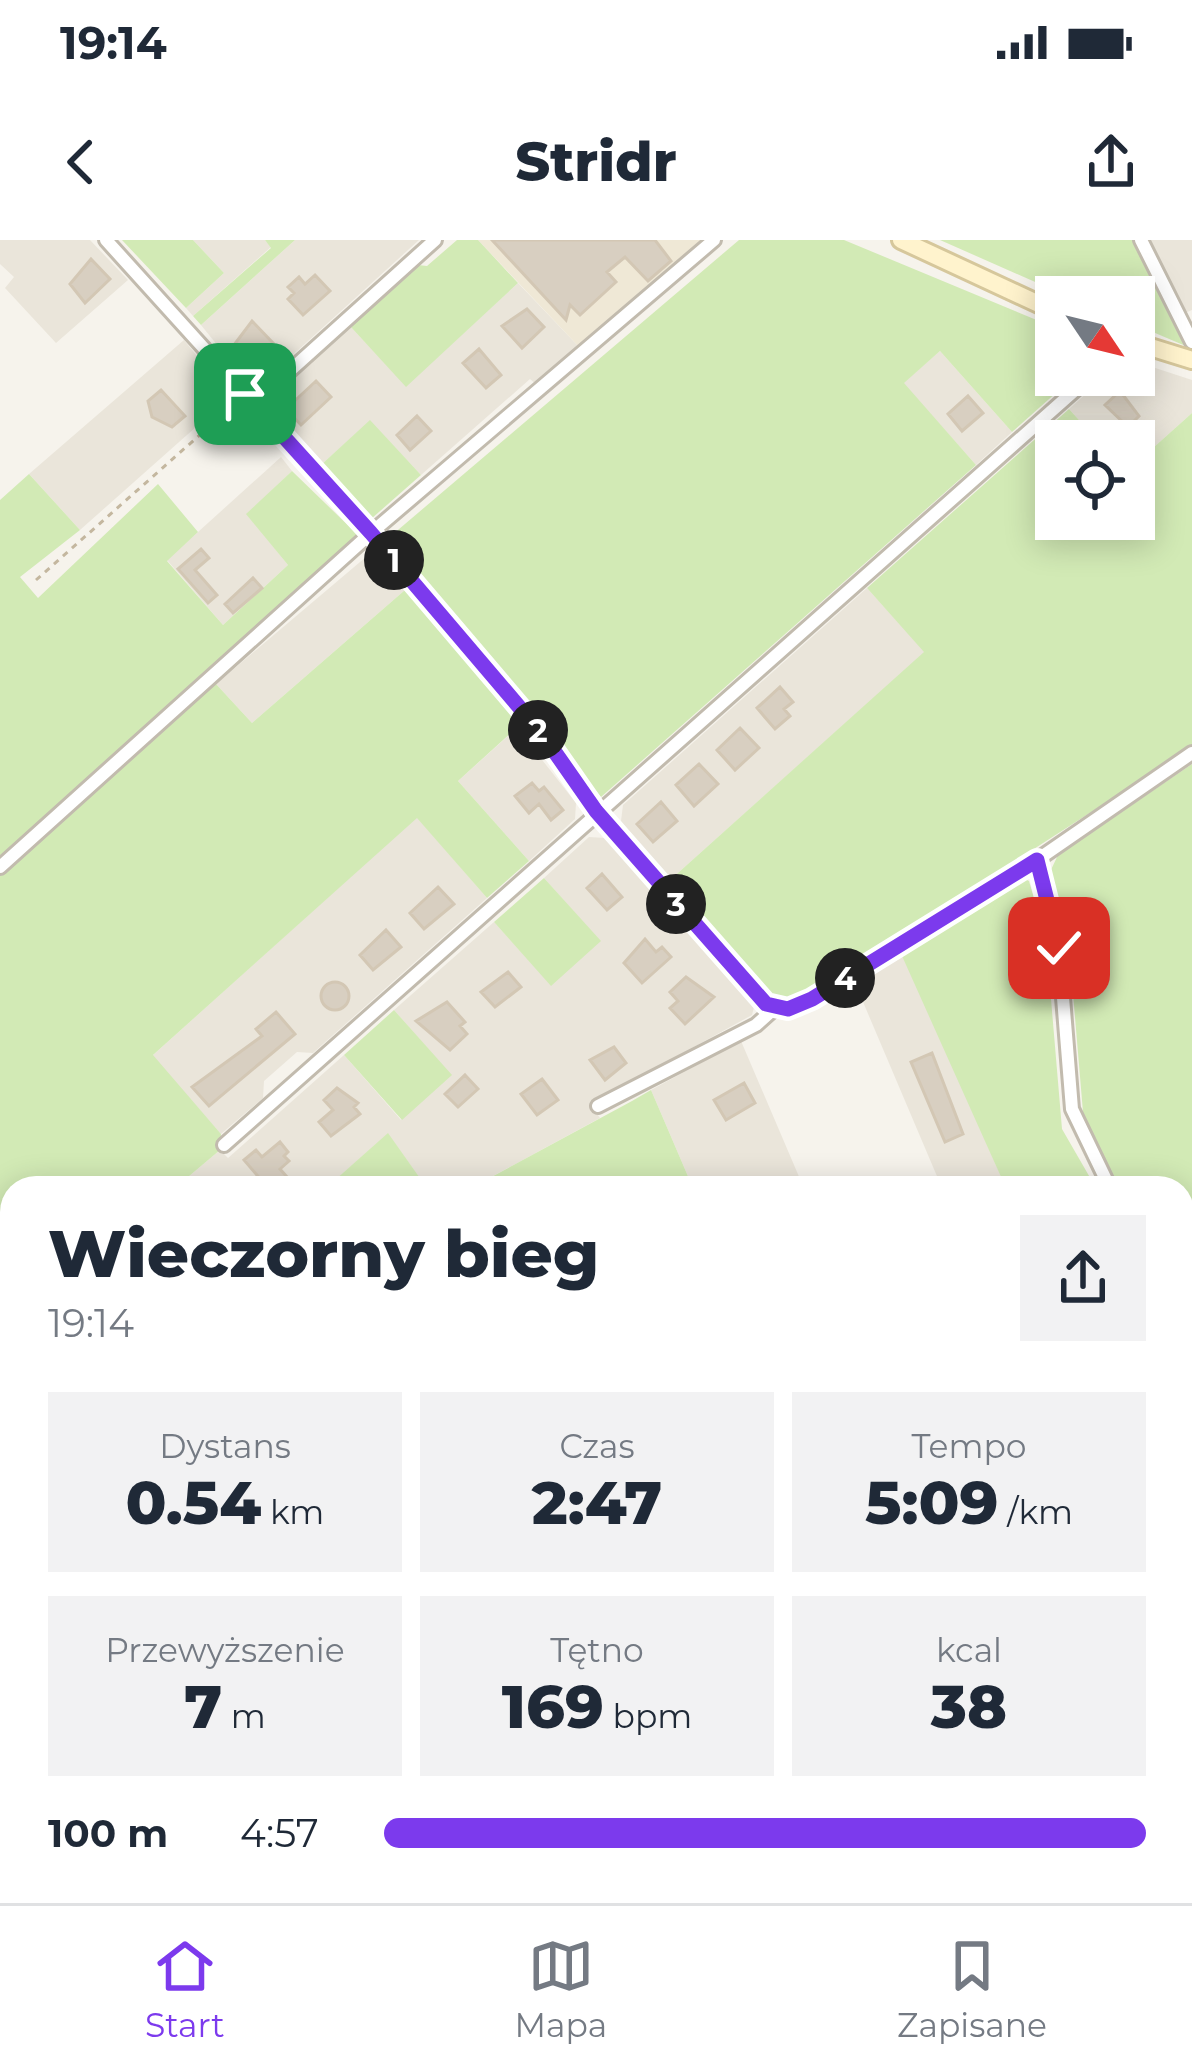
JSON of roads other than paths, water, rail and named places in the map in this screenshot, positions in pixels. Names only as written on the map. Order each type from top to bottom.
[{"type":"street","points":[[106,240],[371,533],[543,735],[596,811],[775,1008]]},
{"type":"street","points":[[249,399],[435,240]]},
{"type":"street","points":[[0,867],[371,533],[714,240]]},
{"type":"street","points":[[902,240],[1035,302]]},
{"type":"street","points":[[1142,240],[1192,342]]},
{"type":"street","points":[[1155,349],[1192,361]]},
{"type":"street","points":[[224,1145],[1068,396]]},
{"type":"street","points":[[598,1106],[756,1025],[775,1008],[812,999],[1037,860],[1192,753]]},
{"type":"street","points":[[1037,860],[1059,948],[1072,1109],[1104,1176]]}]
